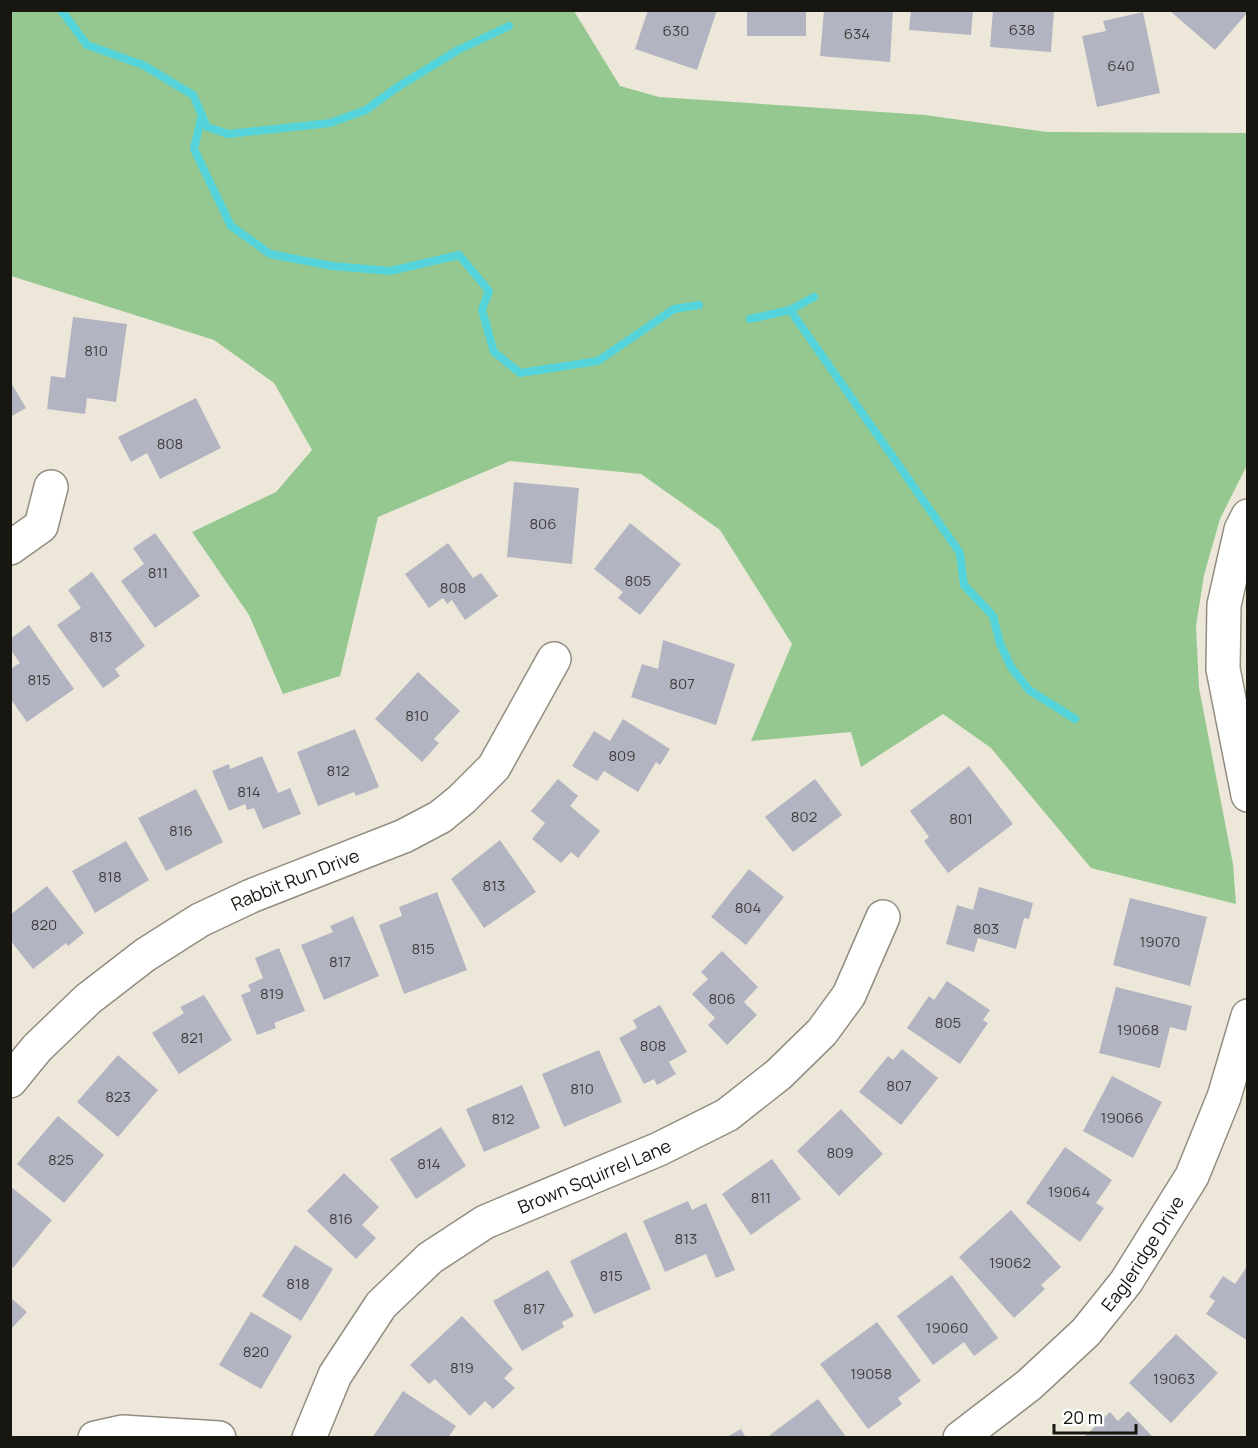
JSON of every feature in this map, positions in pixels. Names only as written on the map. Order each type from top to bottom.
[{"type":"street","points":[[10,548],[41,526],[51,487]]},
{"type":"street","points":[[1248,516],[1241,530],[1224,604],[1223,669],[1248,795]]},
{"type":"street","name":"Rabbit Run Drive","points":[[10,1081],[37,1048],[88,999],[145,955],[200,920],[251,896],[404,836],[440,817],[494,767],[554,659]]},
{"type":"street","name":"Brown Squirrel Lane","points":[[309,1437],[335,1375],[381,1305],[430,1258],[485,1222],[659,1149],[727,1114],[778,1074],[822,1032],[849,994],[883,918]]},
{"type":"street","name":"Eagleridge Drive","points":[[960,1437],[1029,1385],[1086,1332],[1126,1282],[1192,1176],[1224,1097],[1248,1016]]},
{"type":"street","points":[[95,1437],[122,1432],[219,1437]]},
{"type":"green space","points":[[11,10],[574,11],[620,86],[659,97],[925,115],[1047,132],[1247,133],[1247,465],[1220,519],[1204,575],[1196,626],[1199,688],[1233,864],[1236,904],[1091,868],[991,748],[943,714],[861,767],[851,732],[751,741],[792,644],[720,530],[641,474],[510,461],[378,517],[340,676],[283,694],[249,615],[192,532],[276,492],[312,450],[274,383],[214,340],[11,276]]},
{"type":"building","points":[[648,10],[717,10],[697,70],[635,49]]},
{"type":"building","points":[[747,10],[806,10],[806,36],[747,36]]},
{"type":"building","points":[[824,10],[893,10],[890,62],[820,56]]},
{"type":"building","points":[[911,10],[973,10],[971,35],[909,30]]},
{"type":"building","points":[[993,10],[1054,10],[1051,52],[990,47]]},
{"type":"building","points":[[1169,10],[1248,10],[1248,12],[1215,50]]},
{"type":"building","points":[[1143,12],[1160,93],[1097,107],[1082,36],[1106,31],[1103,21]]},
{"type":"building","points":[[73,317],[127,324],[116,402],[87,398],[85,414],[47,409],[51,376],[65,378]]},
{"type":"building","points":[[10,381],[26,408],[10,417]]},
{"type":"building","points":[[196,398],[221,448],[160,479],[147,453],[131,462],[118,437]]},
{"type":"building","points":[[514,482],[579,488],[572,564],[507,557]]},
{"type":"building","points":[[630,523],[681,564],[640,615],[618,598],[623,592],[594,569]]},
{"type":"building","points":[[155,533],[200,596],[155,628],[121,581],[144,564],[133,548]]},
{"type":"building","points":[[448,543],[473,578],[481,573],[498,596],[465,620],[452,600],[447,604],[443,598],[429,608],[405,574]]},
{"type":"building","points":[[92,572],[145,646],[115,669],[120,676],[103,688],[57,625],[81,608],[68,590]]},
{"type":"building","points":[[29,625],[74,689],[27,722],[10,698],[10,669],[20,663],[10,649],[10,639]]},
{"type":"building","points":[[663,640],[735,664],[716,725],[631,697],[642,664],[658,669]]},
{"type":"building","points":[[418,672],[460,711],[434,739],[439,743],[422,762],[375,719]]},
{"type":"building","points":[[623,719],[670,749],[660,765],[656,762],[638,792],[604,771],[597,781],[572,766],[594,731],[610,741]]},
{"type":"building","points":[[355,729],[379,787],[356,796],[354,792],[318,806],[297,752]]},
{"type":"building","points":[[262,756],[278,793],[290,788],[301,814],[263,829],[254,808],[247,810],[245,804],[229,811],[212,771],[229,764],[230,769]]},
{"type":"building","points":[[969,766],[1013,824],[948,873],[924,841],[929,837],[910,811]]},
{"type":"building","points":[[558,779],[578,796],[570,806],[600,831],[578,858],[571,852],[561,863],[532,839],[545,823],[531,811]]},
{"type":"building","points":[[815,779],[842,815],[793,852],[765,817]]},
{"type":"building","points":[[196,789],[223,842],[166,871],[138,818]]},
{"type":"building","points":[[500,840],[536,892],[484,928],[451,879]]},
{"type":"building","points":[[126,841],[149,880],[95,913],[72,871]]},
{"type":"building","points":[[749,869],[784,897],[746,945],[711,917]]},
{"type":"building","points":[[47,886],[84,933],[68,946],[66,943],[33,969],[10,940],[10,915]]},
{"type":"building","points":[[979,887],[1033,903],[1029,919],[1024,918],[1016,949],[978,938],[974,952],[946,944],[957,905],[973,910]]},
{"type":"building","points":[[437,892],[467,970],[404,994],[379,925],[402,916],[399,907]]},
{"type":"building","points":[[1130,898],[1207,917],[1190,986],[1113,965]]},
{"type":"building","points":[[353,916],[379,976],[324,1000],[301,945],[333,932],[330,926]]},
{"type":"building","points":[[279,948],[305,1011],[274,1023],[276,1028],[257,1035],[241,995],[251,991],[248,985],[263,978],[255,958]]},
{"type":"building","points":[[722,951],[758,987],[744,1002],[757,1015],[727,1045],[708,1025],[715,1018],[692,994],[708,979],[701,972]]},
{"type":"building","points":[[947,981],[990,1010],[983,1020],[988,1023],[960,1064],[907,1028],[929,996],[934,1000]]},
{"type":"building","points":[[1116,987],[1192,1006],[1186,1031],[1170,1027],[1160,1068],[1099,1053]]},
{"type":"building","points":[[204,995],[232,1040],[179,1074],[152,1033],[184,1013],[180,1007]]},
{"type":"building","points":[[660,1005],[687,1052],[669,1062],[676,1074],[657,1085],[654,1079],[644,1084],[619,1038],[637,1028],[633,1020]]},
{"type":"building","points":[[902,1049],[938,1078],[901,1125],[859,1092],[888,1056],[893,1060]]},
{"type":"building","points":[[599,1050],[622,1102],[564,1127],[542,1074]]},
{"type":"building","points":[[118,1055],[158,1090],[118,1137],[77,1102]]},
{"type":"building","points":[[1112,1076],[1162,1102],[1133,1158],[1083,1131]]},
{"type":"building","points":[[522,1085],[540,1128],[484,1152],[466,1109]]},
{"type":"building","points":[[841,1109],[883,1154],[839,1196],[797,1151]]},
{"type":"building","points":[[58,1116],[104,1155],[64,1203],[17,1164]]},
{"type":"building","points":[[441,1127],[466,1166],[416,1199],[390,1159]]},
{"type":"building","points":[[1065,1147],[1112,1180],[1096,1203],[1104,1208],[1080,1242],[1026,1203]]},
{"type":"building","points":[[772,1159],[801,1199],[751,1235],[722,1194]]},
{"type":"building","points":[[344,1173],[379,1207],[362,1225],[376,1238],[356,1259],[307,1211]]},
{"type":"building","points":[[10,1186],[52,1220],[13,1268],[10,1266]]},
{"type":"building","points":[[688,1201],[692,1210],[706,1203],[735,1270],[716,1278],[706,1254],[665,1272],[643,1221]]},
{"type":"building","points":[[1011,1210],[1061,1267],[1041,1285],[1045,1289],[1014,1318],[959,1257]]},
{"type":"building","points":[[626,1232],[651,1289],[594,1314],[570,1261]]},
{"type":"building","points":[[295,1245],[333,1269],[301,1321],[262,1296]]},
{"type":"building","points":[[1248,1265],[1248,1341],[1206,1314],[1215,1301],[1209,1297],[1223,1276],[1235,1284]]},
{"type":"building","points":[[548,1270],[574,1316],[562,1322],[564,1327],[522,1351],[493,1301]]},
{"type":"building","points":[[952,1275],[998,1338],[974,1356],[964,1342],[933,1365],[897,1316]]},
{"type":"building","points":[[10,1297],[27,1312],[10,1330]]},
{"type":"building","points":[[251,1312],[292,1336],[261,1389],[219,1365]]},
{"type":"building","points":[[462,1316],[513,1369],[504,1378],[515,1388],[493,1409],[485,1401],[470,1416],[435,1379],[429,1384],[410,1365]]},
{"type":"building","points":[[877,1322],[921,1381],[898,1398],[902,1404],[868,1429],[820,1364]]},
{"type":"building","points":[[1176,1334],[1218,1373],[1171,1423],[1129,1383]]},
{"type":"building","points":[[403,1391],[456,1426],[448,1438],[372,1438]]},
{"type":"building","points":[[818,1399],[847,1438],[766,1438]]},
{"type":"building","points":[[1128,1411],[1154,1438],[1083,1438],[1110,1412],[1118,1421]]},
{"type":"building","points":[[741,1429],[746,1438],[725,1438]]},
{"type":"waterway","points":[[61,10],[87,45],[143,65],[193,95],[207,127],[228,134],[330,123],[366,110],[396,88],[458,50],[509,26]]},
{"type":"waterway","points":[[202,115],[194,149],[231,226],[270,254],[332,266],[390,271],[459,255],[489,291],[482,310],[494,352],[520,373],[598,361],[674,309],[699,305]]},
{"type":"waterway","points":[[750,319],[790,310],[814,297]]},
{"type":"waterway","points":[[790,310],[960,553],[964,585],[993,616],[1000,643],[1011,667],[1029,690],[1075,719]]}]
